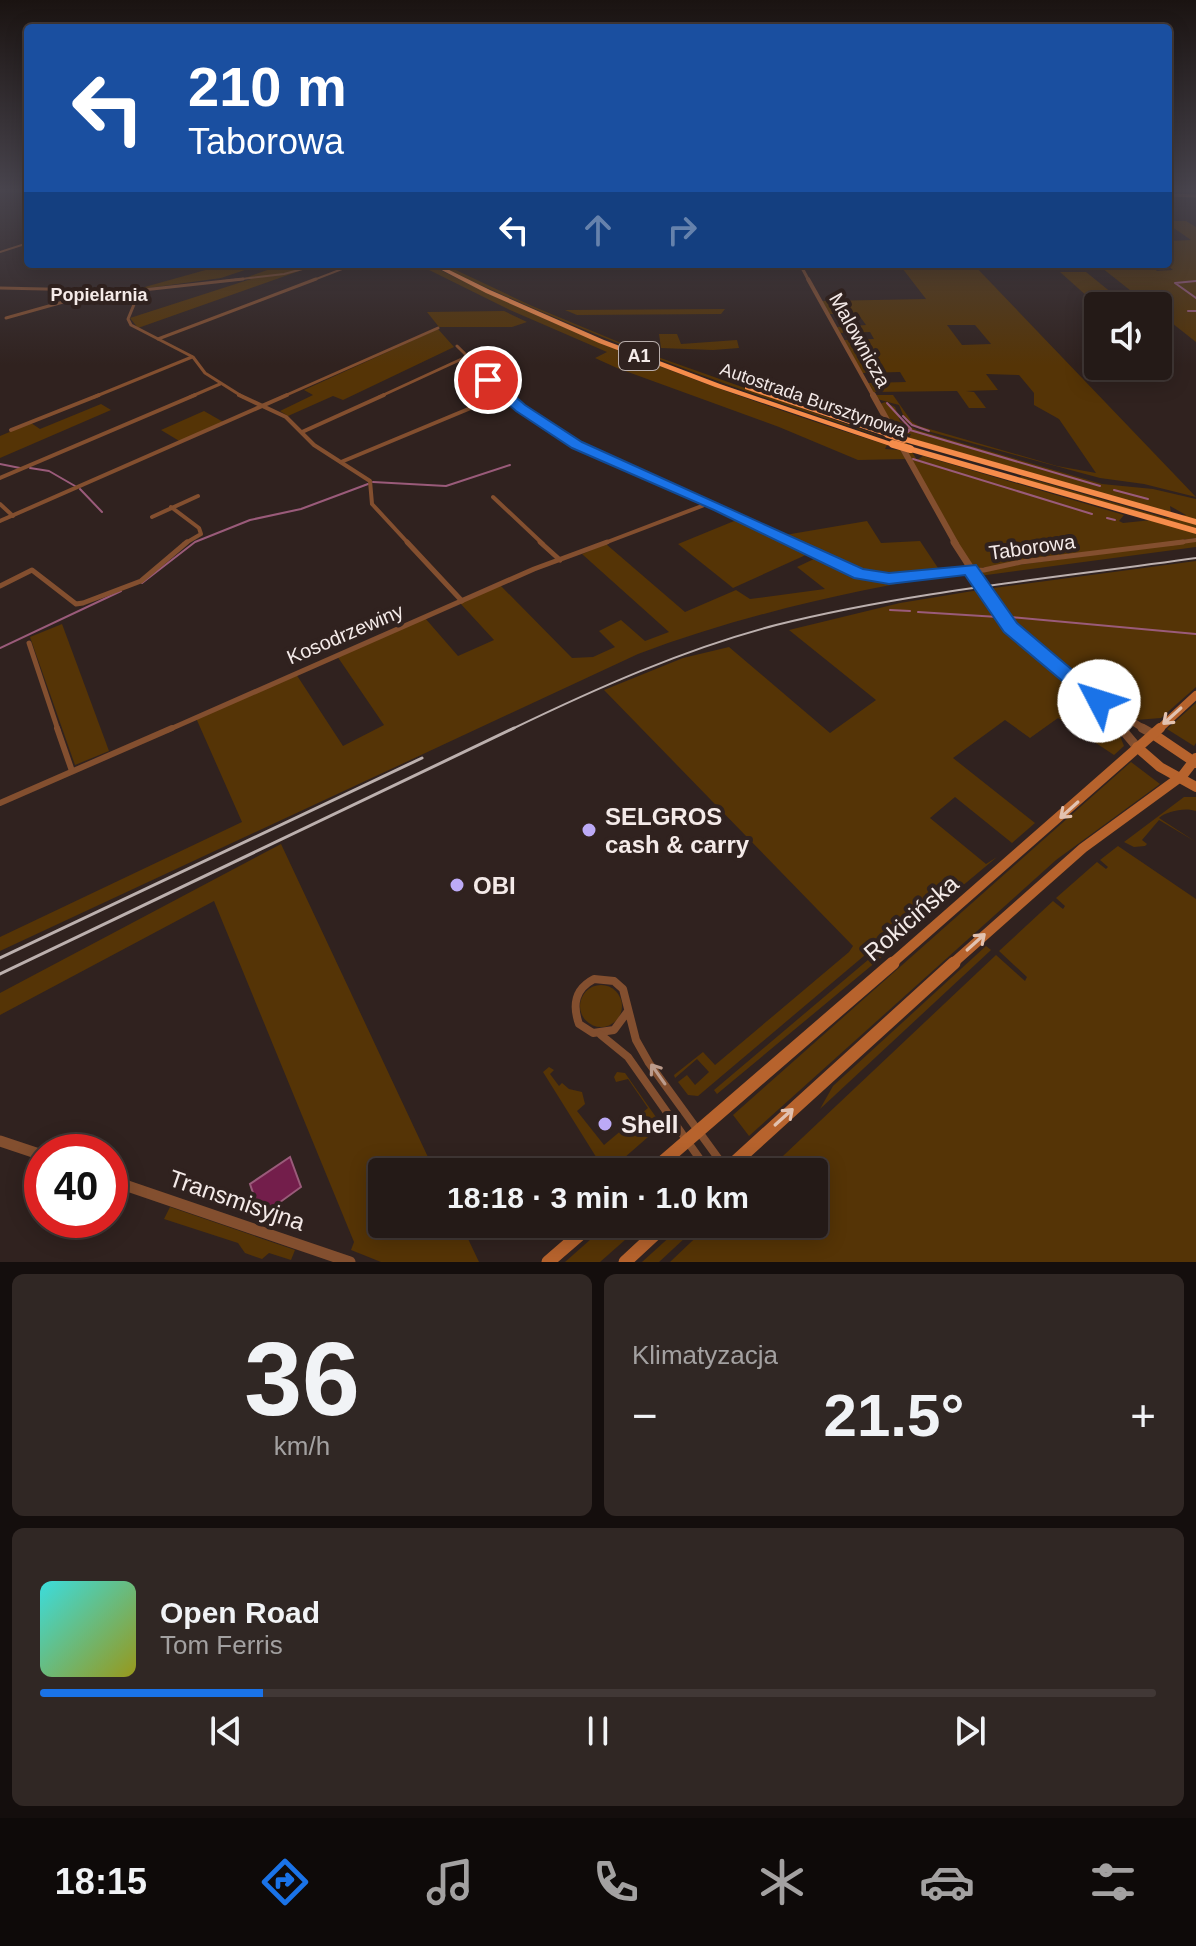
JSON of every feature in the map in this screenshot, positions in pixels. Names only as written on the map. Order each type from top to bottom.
[{"type":"highway","name":"Autostrada Bursztynowa","points":[[441,268],[542,316],[647,359],[893,444],[1196,531]]},
{"type":"highway","name":"Autostrada Bursztynowa","points":[[454,268],[635,347],[888,434],[1196,522]]},
{"type":"main road","name":"Rokicińska","points":[[667,1158],[1063,816],[1196,695]]},
{"type":"main road","points":[[739,1158],[1045,880],[1180,778],[1195,761],[1153,734]]},
{"type":"main road","points":[[1137,747],[1196,787]]},
{"type":"main road","points":[[548,1262],[576,1238]]},
{"type":"main road","points":[[625,1262],[651,1238]]},
{"type":"street","points":[[0,288],[140,290],[284,274],[306,268]]},
{"type":"street","points":[[157,339],[344,268]]},
{"type":"street","name":"Malownicza","points":[[802,268],[970,569],[1011,627],[1093,696],[1153,734]]},
{"type":"street","points":[[6,318],[111,289]]},
{"type":"street","points":[[140,290],[128,321],[139,331],[193,357],[205,373],[221,384],[286,417],[314,445],[370,481],[372,504],[462,601]]},
{"type":"street","points":[[0,521],[438,328]]},
{"type":"street","name":"Taborowa","points":[[457,346],[504,394],[571,441],[869,577],[984,570],[1021,562],[1196,540]]},
{"type":"street","points":[[11,430],[193,357]]},
{"type":"street","points":[[302,432],[466,357]]},
{"type":"street","points":[[0,478],[221,384]]},
{"type":"street","points":[[341,462],[504,394]]},
{"type":"street","points":[[152,517],[198,496]]},
{"type":"street","points":[[493,497],[560,560]]},
{"type":"street","points":[[0,504],[13,516]]},
{"type":"street","name":"Kosodrzewiny","points":[[0,803],[462,601],[708,504]]},
{"type":"street","points":[[0,586],[32,570],[76,604],[141,581],[175,554],[185,541],[201,534],[199,528],[171,507]]},
{"type":"street","points":[[29,643],[72,771]]},
{"type":"street","name":"Malownicza","points":[[1093,696],[1137,747]]},
{"type":"street","points":[[703,1158],[693,1136],[640,1049],[628,1011],[627,996],[617,983],[601,978],[585,983],[575,997],[575,1015],[583,1027],[615,1043],[693,1136],[713,1158]]},
{"type":"street","points":[[600,1035],[619,1029],[628,1011]]},
{"type":"street","points":[[0,1141],[24,1149]]},
{"type":"street","name":"Transmisyjna","points":[[128,1186],[350,1262]]},
{"type":"shaded area","points":[[1172,247],[1196,247],[1196,342],[1172,323],[1172,292],[1132,292],[1102,268],[1153,268],[1157,271],[1173,270]]},
{"type":"shaded area","points":[[213,268],[251,268],[221,278],[134,290]]},
{"type":"shaded area","points":[[273,268],[308,268],[138,328],[130,318],[251,279],[245,278]]},
{"type":"shaded area","points":[[425,268],[436,268],[540,317],[654,364],[887,445],[885,449],[900,450],[906,459],[858,460],[779,427],[617,368],[595,358],[607,352],[510,310]]},
{"type":"shaded area","points":[[444,268],[451,268],[638,350],[891,440],[660,360]]},
{"type":"shaded area","points":[[902,268],[977,268],[1196,497],[1144,484],[1100,478],[920,429],[906,422],[899,405],[877,399],[876,395],[893,395],[912,422],[919,426],[1057,466],[1096,473],[1059,419],[1034,405],[1034,393],[1019,375],[986,374],[998,390],[966,391],[974,392],[986,408],[969,408],[957,391],[873,392],[868,383],[906,382],[900,372],[862,373],[844,340],[874,339],[870,332],[840,333],[837,327],[866,325],[858,314],[829,314],[822,301],[926,299]],"holes":[[[947,325],[975,325],[991,344],[962,345]]]},
{"type":"shaded area","points":[[1060,272],[1086,272],[1111,292],[1084,293]]},
{"type":"shaded area","points":[[725,309],[721,314],[577,315],[565,310]]},
{"type":"shaded area","points":[[504,311],[527,322],[512,327],[439,327],[427,312]]},
{"type":"shaded area","points":[[438,329],[454,347],[343,400],[333,396],[288,416],[280,411],[313,395],[304,390]]},
{"type":"shaded area","points":[[659,334],[677,334],[681,344],[737,340],[739,348],[661,348]]},
{"type":"shaded area","points":[[885,402],[895,407],[900,421],[917,430],[1102,484],[1153,489],[1196,499],[1196,538],[973,569],[880,404]],"holes":[[[901,434],[911,434],[909,438],[1171,513],[1170,506],[1186,515],[1166,518],[1021,476],[1019,480],[1161,519],[1123,523],[1119,521],[1124,515],[923,456],[917,460]]]},
{"type":"shaded area","points":[[101,404],[111,410],[0,458],[0,436],[31,423],[40,429]]},
{"type":"shaded area","points":[[204,411],[225,423],[181,442],[161,430]]},
{"type":"shaded area","points":[[739,519],[870,579],[965,572],[800,605],[718,627],[638,654],[0,951],[0,937],[242,822],[196,718],[296,674],[343,746],[384,725],[337,656],[425,618],[458,656],[494,640],[460,603],[500,585],[572,658],[593,657],[615,647],[599,631],[621,620],[645,641],[669,632],[582,554],[606,544],[685,612],[736,590],[750,599],[825,589],[797,567],[816,558],[808,554],[733,588],[678,544]]},
{"type":"shaded area","points":[[867,521],[881,543],[920,541],[940,571],[871,576],[785,535]]},
{"type":"shaded area","points":[[1196,541],[1196,547],[979,576],[974,571]]},
{"type":"shaded area","points":[[1196,561],[1196,687],[1161,718],[1136,720],[1103,701],[1013,627],[986,589]]},
{"type":"shaded area","points":[[979,590],[1011,631],[1094,700],[1123,733],[1120,736],[1124,746],[1114,755],[1058,718],[1030,738],[1005,720],[953,758],[1035,823],[1012,843],[955,797],[930,818],[986,864],[997,857],[937,907],[933,904],[930,907],[934,910],[912,929],[884,939],[698,1096],[688,1095],[678,1082],[687,1075],[695,1085],[709,1072],[697,1059],[675,1078],[674,1075],[703,1052],[715,1065],[853,946],[604,690],[683,658],[729,647],[830,733],[876,700],[789,630],[900,603]]},
{"type":"shaded area","points":[[62,624],[109,751],[75,765],[30,637]]},
{"type":"shaded area","points":[[1196,703],[1196,743],[1194,746],[1167,729]]},
{"type":"shaded area","points":[[1131,762],[1160,784],[1056,860],[749,1136],[733,1115]]},
{"type":"shaded area","points":[[1184,797],[1196,797],[1196,811],[1176,810],[1159,818],[1196,842],[1159,820],[1142,840],[1147,844],[1145,846],[1134,847],[1124,842]]},
{"type":"shaded area","points":[[281,844],[428,1158],[368,1158],[368,1238],[468,1238],[479,1262],[381,1262],[351,1250],[354,1242],[214,901],[0,1015],[0,993]]},
{"type":"shaded area","points":[[1118,846],[1196,899],[1196,1262],[670,1262],[695,1238],[828,1238],[828,1158],[781,1158],[996,955],[1025,981],[1027,977],[999,951],[1053,901],[1063,909],[1065,906],[1056,898],[1097,862],[1106,869],[1108,867],[1100,860]]},
{"type":"shaded area","points":[[912,932],[717,1094],[714,1090],[888,943]]},
{"type":"shaded area","points":[[986,946],[991,950],[820,1109],[833,1086]]},
{"type":"shaded area","points":[[601,985],[616,991],[622,1006],[616,1021],[601,1027],[586,1021],[580,1006],[586,991]]},
{"type":"shaded area","points":[[549,1067],[554,1070],[550,1074],[559,1086],[562,1083],[569,1089],[582,1092],[585,1104],[577,1111],[604,1145],[648,1108],[628,1079],[616,1082],[614,1077],[617,1072],[625,1073],[658,1120],[656,1130],[624,1158],[597,1158],[543,1072]]},
{"type":"shaded area","points":[[290,1157],[301,1187],[265,1213],[259,1211],[250,1184]]},
{"type":"shaded area","points":[[170,1207],[295,1250],[291,1260],[269,1253],[262,1259],[245,1253],[238,1243],[164,1219]]},
{"type":"shaded area","points":[[592,1238],[627,1238],[600,1262],[565,1262]]},
{"type":"shaded area","points":[[669,1238],[685,1238],[659,1262],[642,1262]]},
{"type":"waterway","points":[[1196,281],[1175,283],[1196,298]]},
{"type":"waterway","points":[[1188,311],[1196,311]]},
{"type":"waterway","points":[[887,403],[910,430]]},
{"type":"waterway","points":[[903,416],[912,425],[929,431]]},
{"type":"waterway","points":[[893,425],[910,430]]},
{"type":"waterway","points":[[910,430],[1100,486]]},
{"type":"waterway","points":[[913,459],[1092,514]]},
{"type":"waterway","points":[[0,464],[20,468]]},
{"type":"waterway","points":[[373,482],[446,486],[510,465]]},
{"type":"waterway","points":[[30,468],[49,471],[75,486]]},
{"type":"waterway","points":[[142,583],[195,542],[250,520],[301,509],[368,484]]},
{"type":"waterway","points":[[80,489],[102,512]]},
{"type":"waterway","points":[[1114,490],[1148,499]]},
{"type":"waterway","points":[[1107,518],[1115,520]]},
{"type":"waterway","points":[[0,648],[121,591]]},
{"type":"waterway","points":[[890,610],[910,611]]},
{"type":"waterway","points":[[918,612],[998,617]]},
{"type":"waterway","points":[[1011,617],[1196,634]]},
{"type":"railway","points":[[510,730],[640,671],[776,625],[932,594],[1196,558]]},
{"type":"railway","points":[[0,974],[514,728]]},
{"type":"railway","points":[[0,958],[422,758]]},
{"type":"place","name":"SELGROS cash & carry","points":[[589,830]]},
{"type":"place","name":"OBI","points":[[457,885]]},
{"type":"place","name":"Shell","points":[[605,1124]]},
{"type":"district","name":"Popielarnia","points":[[99,295]]},
{"type":"route","points":[[488,380],[534,418],[577,445],[720,507],[860,574],[889,578],[970,569],[1011,627],[1099,701]]}]
